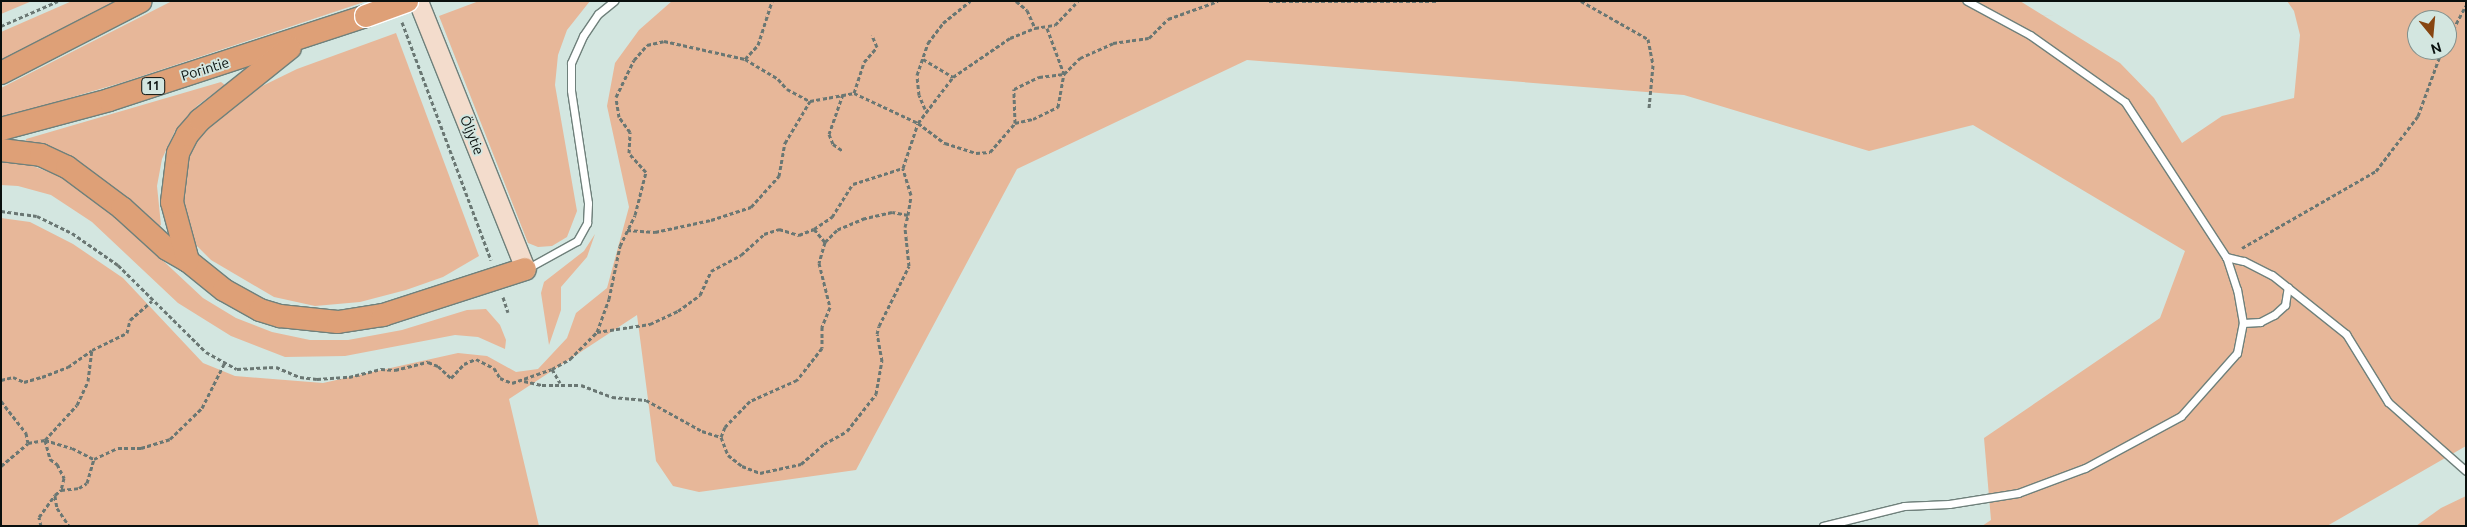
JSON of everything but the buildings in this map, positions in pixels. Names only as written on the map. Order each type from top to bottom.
[{"type":"highway","points":[[1,73],[141,1]]},
{"type":"highway","name":"Porintie","points":[[1,130],[303,39],[366,16],[403,10]]},
{"type":"highway","points":[[188,261],[174,214],[171,188],[178,153],[187,135],[220,101],[303,39]]},
{"type":"highway","points":[[1,150],[41,155],[67,167],[122,208],[167,249],[188,261],[224,290],[253,306],[280,316],[338,322],[383,315],[497,280],[525,269]]},
{"type":"main road","name":"Öljytie","points":[[418,1],[525,269]]},
{"type":"lane","points":[[525,269],[577,241],[587,223],[588,203],[571,90],[571,64],[588,29],[598,14],[614,1]]},
{"type":"lane","points":[[1823,526],[1904,506],[1949,504],[2018,493],[2085,468],[2181,416],[2237,353],[2243,323],[2237,290],[2226,257],[2125,102],[2030,35],[1967,1]]},
{"type":"lane","points":[[2226,257],[2265,272],[2288,287],[2346,334],[2388,402],[2466,471]]},
{"type":"lane","points":[[2243,323],[2260,322],[2274,315],[2285,305],[2288,287]]},
{"type":"path","points":[[1,26],[58,1]]},
{"type":"path","points":[[745,59],[758,45],[772,1]]},
{"type":"path","points":[[955,1],[959,7]]},
{"type":"path","points":[[926,110],[919,95],[917,75],[928,43],[959,7],[970,1]]},
{"type":"path","points":[[1016,1],[1028,10],[1035,28]]},
{"type":"path","points":[[1,211],[37,216],[72,233],[118,265],[152,301],[206,352],[237,369],[276,367],[300,377],[317,379],[349,377],[381,368],[394,370],[428,362],[438,366],[451,378],[464,364],[476,359],[494,368],[506,380],[542,385],[560,383],[581,385],[612,396],[646,400],[720,437],[728,455],[760,473],[801,464],[824,444],[847,431],[876,394],[882,361],[879,326],[910,266],[905,227],[912,195],[903,168],[918,123],[926,110],[953,77],[1010,38],[1035,28],[1047,28],[1055,25],[1078,1]]},
{"type":"path","points":[[1015,123],[1014,89],[1039,77],[1064,74],[1080,58],[1113,43],[1149,38],[1168,19],[1218,1]]},
{"type":"path","points":[[1269,1],[1312,4],[1436,1]]},
{"type":"path","points":[[1312,4],[1318,1]]},
{"type":"path","points":[[1581,1],[1648,39],[1653,65],[1649,108]]},
{"type":"path","points":[[2457,23],[2466,6]]},
{"type":"path","points":[[403,10],[508,312]]},
{"type":"path","points":[[524,381],[570,359],[597,332],[627,230],[635,215],[646,172],[629,153],[630,132],[619,117],[616,97],[634,60],[647,45],[664,42],[745,59],[778,79],[787,89],[810,101],[854,93],[918,123],[945,143],[976,153],[990,152],[1015,123],[1033,119],[1058,107],[1064,74],[1047,28]]},
{"type":"path","points":[[854,93],[864,62],[877,47],[872,34]]},
{"type":"path","points":[[923,60],[953,77]]},
{"type":"path","points":[[2226,257],[2376,171],[2418,116],[2438,60]]},
{"type":"path","points":[[842,94],[829,134],[833,144],[843,151]]},
{"type":"path","points":[[627,230],[655,232],[751,207],[779,176],[785,143],[810,101]]},
{"type":"path","points":[[597,332],[650,324],[678,311],[700,295],[711,270],[741,255],[764,234],[779,229],[798,235],[814,229],[832,217],[853,184],[903,168]]},
{"type":"path","points":[[720,437],[725,426],[750,401],[796,380],[822,348],[822,327],[830,307],[819,263],[825,242],[837,230],[865,218],[892,212],[908,215]]},
{"type":"path","points":[[814,229],[825,242]]},
{"type":"path","points":[[1,380],[13,377],[24,382],[68,367],[92,350],[126,333],[130,320],[152,301]]},
{"type":"path","points":[[45,440],[76,405],[88,381],[92,350]]},
{"type":"path","points":[[41,526],[39,517],[55,495],[61,490],[79,488],[87,482],[94,459],[118,448],[141,448],[170,440],[202,408],[224,362]]},
{"type":"path","points":[[552,369],[560,383]]},
{"type":"path","points":[[1,401],[26,433],[28,442]]},
{"type":"path","points":[[45,440],[50,459],[58,464],[64,478],[61,490]]},
{"type":"path","points":[[1,466],[28,442],[45,440],[72,448],[94,459]]},
{"type":"path","points":[[55,495],[57,508],[69,526]]},
{"type":"shaded area","points":[[1,1],[32,1],[1,14]]},
{"type":"shaded area","points":[[72,1],[126,1],[1,65],[1,32]]},
{"type":"shaded area","points":[[172,1],[367,1],[124,82],[1,118],[1,88]]},
{"type":"shaded area","points":[[479,1],[590,1],[567,30],[558,55],[555,85],[577,211],[567,237],[552,246],[538,247],[528,243],[439,16]]},
{"type":"shaded area","points":[[672,1],[2020,1],[2120,63],[2154,98],[2182,143],[2222,116],[2294,98],[2300,35],[2294,11],[2287,1],[2466,1],[2466,446],[2327,526],[1982,526],[1991,520],[1984,438],[2160,318],[2185,251],[1973,125],[1869,151],[1684,95],[1247,60],[1017,169],[856,470],[699,492],[673,486],[656,461],[637,315],[509,399],[539,526],[1,526],[1,218],[30,222],[73,244],[123,278],[203,363],[235,376],[323,383],[458,353],[487,356],[516,372],[538,369],[567,338],[576,313],[607,288],[629,207],[607,106],[615,63],[639,30]]},
{"type":"shaded area","points":[[396,33],[479,256],[443,277],[406,290],[360,302],[315,306],[274,297],[211,260],[185,234],[180,186],[189,157],[201,135],[222,113],[254,90],[297,69]]},
{"type":"shaded area","points":[[221,82],[225,85],[198,105],[175,131],[162,159],[157,186],[161,225],[156,228],[25,145],[26,139]]},
{"type":"shaded area","points":[[1,162],[30,165],[68,179],[98,200],[203,298],[236,318],[272,332],[310,340],[348,340],[402,330],[467,310],[486,309],[500,325],[506,340],[505,349],[478,337],[455,335],[345,356],[285,357],[231,336],[178,303],[92,222],[51,195],[18,186],[1,185]]},
{"type":"shaded area","points":[[595,234],[587,257],[561,287],[561,310],[549,345],[541,293],[544,282],[584,251]]},
{"type":"shaded area","points":[[2466,496],[2466,526],[2416,526],[2441,508]]}]
